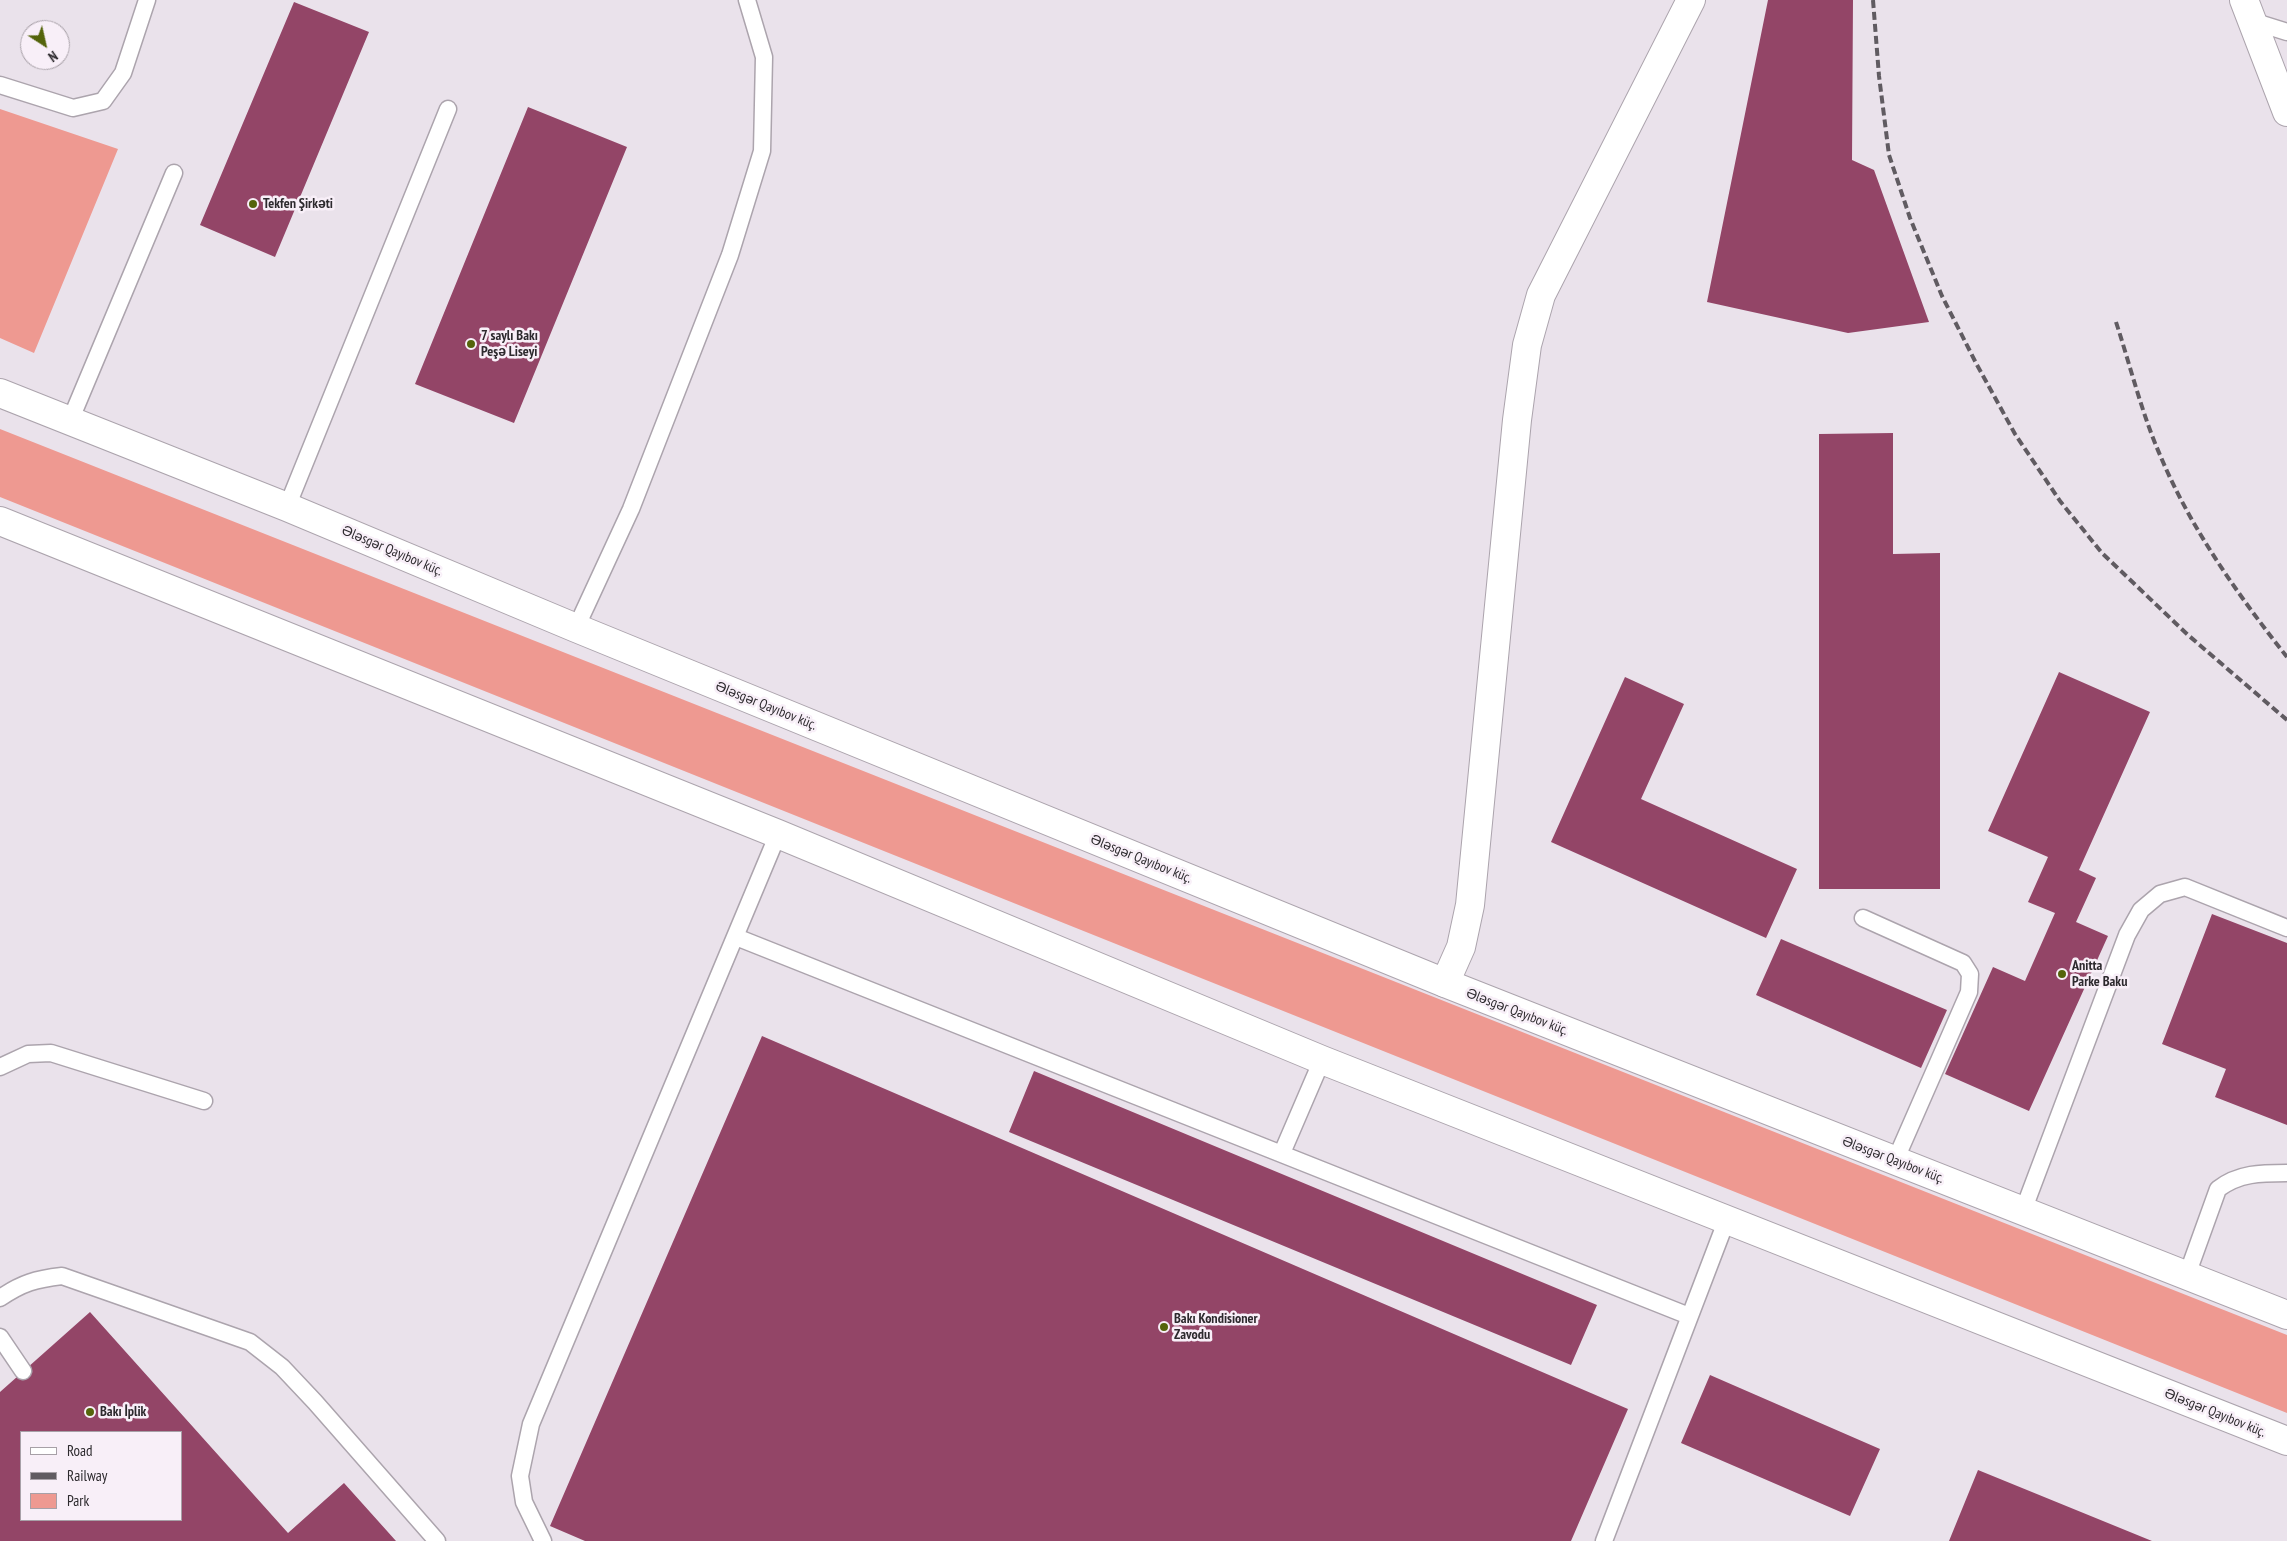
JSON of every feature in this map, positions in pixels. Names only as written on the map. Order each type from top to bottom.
[{"type":"main road","points":[[1445,983],[1462,946],[1470,905],[1517,420],[1527,345],[1541,295],[1691,0]]},
{"type":"main road","points":[[2248,10],[2287,112]]},
{"type":"main road","name":"Ələsgər Qayıbov küç.","points":[[0,393],[288,507],[576,628],[1445,983],[2287,1315]]},
{"type":"main road","name":"Ələsgər Qayıbov küç.","points":[[0,520],[778,834],[1322,1060],[2287,1441]]},
{"type":"lane","points":[[0,85],[73,108],[103,101],[123,73],[147,0]]},
{"type":"lane","points":[[576,628],[631,509],[730,255],[762,151],[764,57],[747,0]]},
{"type":"lane","points":[[2248,10],[2287,32]]},
{"type":"lane","points":[[288,507],[448,109]]},
{"type":"lane","points":[[70,421],[174,172]]},
{"type":"lane","points":[[544,1541],[524,1502],[520,1476],[531,1424],[778,834]]},
{"type":"lane","points":[[2023,1211],[2127,935],[2141,910],[2160,894],[2185,887],[2287,928]]},
{"type":"lane","points":[[1863,918],[1963,963],[1970,974],[1969,992],[1896,1161]]},
{"type":"lane","points":[[736,937],[1689,1316]]},
{"type":"lane","points":[[0,1067],[28,1054],[51,1053],[204,1101]]},
{"type":"lane","points":[[1282,1153],[1322,1060]]},
{"type":"lane","points":[[2187,1275],[2218,1189],[2230,1180],[2251,1174],[2287,1173]]},
{"type":"lane","points":[[1604,1541],[1727,1219]]},
{"type":"lane","points":[[0,1298],[16,1287],[36,1279],[62,1276],[250,1342],[282,1367],[315,1402],[437,1541]]},
{"type":"lane","points":[[0,1337],[23,1371]]},
{"type":"green space","points":[[0,109],[118,149],[34,353],[0,338]]},
{"type":"green space","points":[[0,429],[2287,1335],[2287,1413],[0,497]]},
{"type":"building","points":[[1768,0],[1853,0],[1852,160],[1874,170],[1929,322],[1848,333],[1707,302]]},
{"type":"building","points":[[294,2],[369,32],[275,257],[200,225]]},
{"type":"building","points":[[528,107],[627,147],[514,423],[415,384]]},
{"type":"building","points":[[1893,433],[1893,554],[1940,553],[1940,889],[1819,889],[1819,434]]},
{"type":"building","points":[[2059,672],[2150,712],[2079,870],[2096,878],[2076,922],[2108,936],[2029,1111],[1945,1074],[1993,967],[2025,981],[2055,913],[2028,902],[2048,857],[1988,831]]},
{"type":"building","points":[[1625,677],[1684,704],[1641,799],[1797,869],[1766,938],[1551,842]]},
{"type":"building","points":[[2212,914],[2287,943],[2287,1125],[2215,1097],[2226,1069],[2162,1044]]},
{"type":"building","points":[[1781,939],[1947,1010],[1921,1068],[1756,995]]},
{"type":"building","points":[[762,1036],[1628,1409],[1571,1541],[585,1541],[550,1526]]},
{"type":"building","points":[[1034,1071],[1597,1305],[1571,1365],[1009,1132]]},
{"type":"building","name":"Bakı İplik","points":[[90,1312],[288,1533],[344,1483],[396,1541],[0,1541],[0,1392]]},
{"type":"building","points":[[1710,1375],[1880,1449],[1850,1516],[1681,1443]]},
{"type":"building","points":[[1978,1470],[2152,1541],[1949,1541]]},
{"type":"railway","points":[[1873,0],[1879,76],[1889,155],[1910,218],[1942,296],[2015,434],[2060,501],[2102,553],[2188,635],[2287,720]]},
{"type":"railway","points":[[2116,322],[2136,389],[2172,482],[2201,535],[2233,585],[2287,657]]},
{"type":"place","name":"Tekfen Şirkəti","points":[[253,204]]},
{"type":"place","name":"7 saylı Bakı Peşə Liseyi","points":[[471,344]]},
{"type":"place","name":"Anitta Parke Baku","points":[[2062,974]]},
{"type":"place","name":"Bakı Kondisioner Zavodu","points":[[1164,1327]]},
{"type":"place","name":"Bakı İplik","points":[[90,1412]]}]
